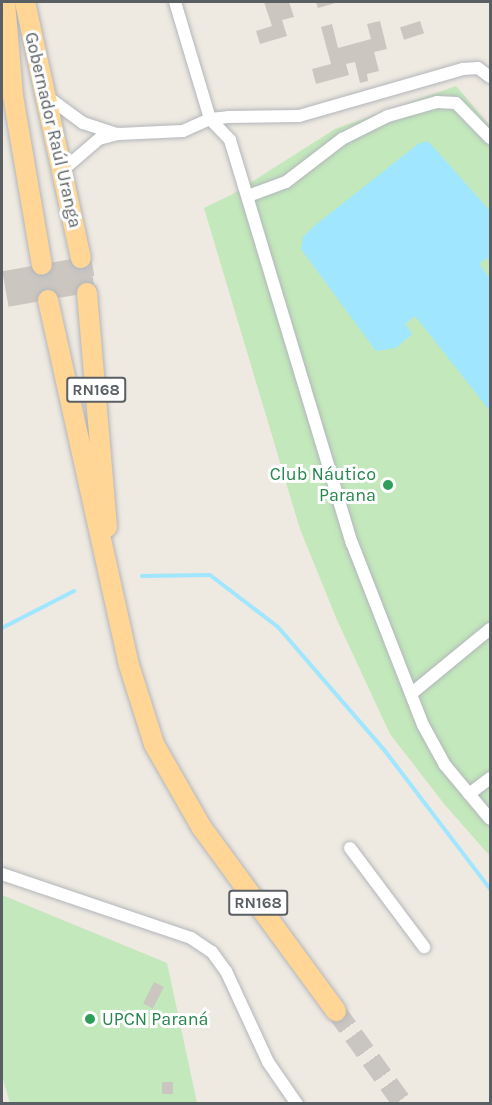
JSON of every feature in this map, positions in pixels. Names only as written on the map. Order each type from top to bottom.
[{"type":"highway","name":"Gobernador Raúl Uranga","points":[[5,2],[13,96],[42,265]]},
{"type":"highway","name":"Gobernador Raúl Uranga","points":[[25,2],[64,169],[81,258]]},
{"type":"highway","name":"RN168","points":[[87,293],[105,488],[108,556]]},
{"type":"highway","name":"RN168","points":[[48,300],[89,489],[108,556],[138,698],[164,764],[202,828],[336,1011]]},
{"type":"street","points":[[175,2],[210,119],[230,140],[352,543],[412,693],[445,765],[490,819]]},
{"type":"street","points":[[64,169],[99,139],[118,134],[183,131],[210,119],[299,116],[463,69],[478,68],[490,77]]},
{"type":"street","points":[[45,95],[83,123],[118,134]]},
{"type":"street","points":[[248,196],[286,182],[342,139],[388,116],[437,102],[456,104],[490,138]]},
{"type":"street","points":[[412,693],[490,629]]},
{"type":"street","points":[[469,794],[490,778]]},
{"type":"street","points":[[350,848],[424,947]]},
{"type":"street","points":[[2,874],[191,939],[212,952],[226,971],[267,1062],[297,1104]]},
{"type":"green space","name":"Club Náutico Parana","points":[[456,86],[490,126],[490,856],[445,805],[390,734],[337,620],[300,529],[204,208],[231,195],[335,129]]},
{"type":"green space","name":"UPCN Paraná","points":[[2,895],[167,963],[197,1103],[10,1103],[2,1076]]},
{"type":"water","points":[[428,141],[490,211],[490,262],[486,258],[479,264],[490,279],[490,411],[415,316],[405,324],[412,334],[396,348],[376,351],[301,249],[303,237],[313,227],[418,144]]},
{"type":"building","points":[[264,2],[289,2],[294,17],[282,20],[287,36],[260,44],[256,31],[272,26]]},
{"type":"building","points":[[316,2],[339,2],[318,8]]},
{"type":"building","points":[[380,21],[387,49],[374,52],[379,71],[367,74],[368,81],[360,83],[355,62],[346,64],[349,75],[316,84],[312,69],[331,64],[321,27],[332,24],[338,48],[371,39],[367,24]]},
{"type":"building","points":[[420,21],[424,33],[404,40],[400,27]]},
{"type":"building","points":[[89,256],[95,291],[9,307],[2,271]]},
{"type":"building","points":[[154,982],[164,987],[153,1008],[143,1003]]},
{"type":"building","points":[[162,1082],[173,1082],[173,1094],[162,1094]]},
{"type":"waterway","points":[[142,576],[210,575],[278,627],[385,751],[490,889]]},
{"type":"waterway","points":[[2,628],[74,591]]},
{"type":"tunnel","points":[[81,258],[87,293]]},
{"type":"tunnel","points":[[42,265],[48,300]]},
{"type":"tunnel","points":[[336,1011],[403,1104]]},
{"type":"place","name":"Club Náutico Parana","points":[[388,485]]},
{"type":"place","name":"UPCN Paraná","points":[[90,1019]]}]
